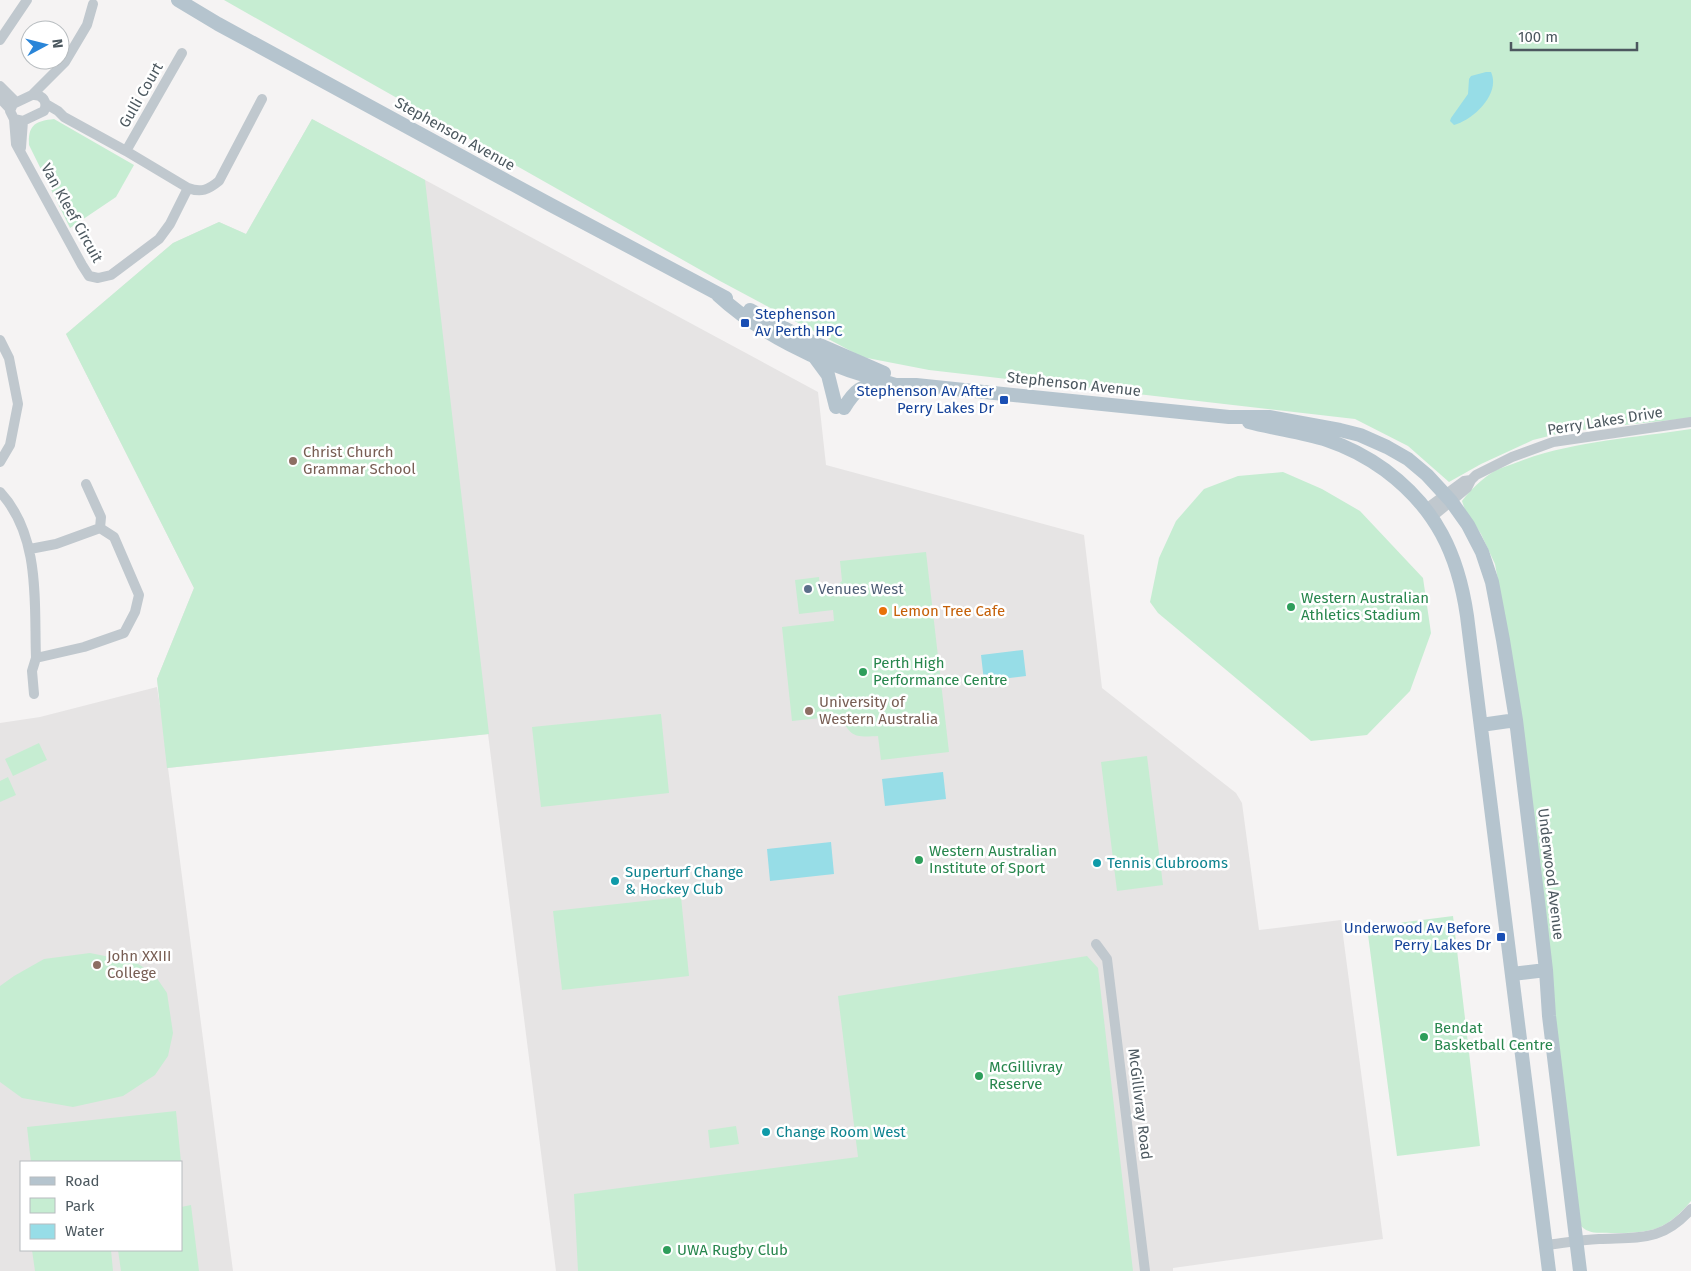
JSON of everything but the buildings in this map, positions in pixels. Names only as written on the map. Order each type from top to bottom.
[{"type":"main road","name":"Stephenson Avenue","points":[[178,0],[226,28],[718,295],[736,302],[801,337],[916,385]]},
{"type":"main road","name":"Stephenson Avenue","points":[[718,295],[733,309],[777,337],[814,356],[852,372],[896,384],[1229,417],[1269,418],[1316,425],[1360,435],[1386,447],[1408,459],[1448,497]]},
{"type":"main road","points":[[814,356],[828,375],[840,408],[860,388],[875,384],[896,384]]},
{"type":"main road","name":"Stephenson Avenue","points":[[1229,417],[1314,437],[1350,449],[1374,462],[1397,479],[1429,513]]},
{"type":"main road","name":"Underwood Avenue","points":[[1448,497],[1475,538],[1490,575],[1503,640],[1516,720],[1580,1271]]},
{"type":"main road","points":[[1429,513],[1446,540],[1462,584],[1549,1271]]},
{"type":"main road","points":[[1481,725],[1516,720]]},
{"type":"main road","points":[[1512,974],[1546,970]]},
{"type":"street","points":[[0,40],[27,0]]},
{"type":"street","points":[[13,105],[32,95],[65,62],[87,25],[93,4]]},
{"type":"street","name":"Gulli Court","points":[[126,151],[182,53]]},
{"type":"street","points":[[19,120],[44,105],[55,74]]},
{"type":"street","points":[[0,86],[13,105]]},
{"type":"street","points":[[32,95],[38,95],[44,105],[58,111],[64,117],[188,188],[204,191],[211,188],[218,181],[262,99]]},
{"type":"street","points":[[0,98],[13,105]]},
{"type":"street","name":"Van Kleef Circuit","points":[[13,105],[11,116],[19,120],[16,144],[89,276],[98,278],[111,275],[159,239],[170,224],[188,188]]},
{"type":"street","points":[[0,340],[9,358],[18,404],[10,445],[0,462]]},
{"type":"street","name":"Perry Lakes Drive","points":[[1429,513],[1464,481],[1471,480],[1512,456],[1552,442],[1691,422]]},
{"type":"street","points":[[86,484],[101,517],[100,528]]},
{"type":"street","points":[[0,492],[7,499],[30,549],[36,658],[32,671],[34,694]]},
{"type":"street","points":[[30,549],[56,544],[100,528]]},
{"type":"street","points":[[36,658],[84,647],[124,632],[135,612],[139,595],[114,537],[100,528]]},
{"type":"street","name":"McGillivray Road","points":[[1096,944],[1107,959],[1145,1271]]},
{"type":"street","points":[[1546,1245],[1653,1236],[1675,1225],[1691,1209]]},
{"type":"shaded area","name":"University of Western Australia","points":[[312,119],[818,392],[826,465],[1084,535],[1102,688],[1236,793],[1242,803],[1259,930],[1341,920],[1383,1239],[1173,1268],[1173,1271],[556,1271],[488,734],[168,768],[233,1271],[0,1271],[0,723],[40,717],[157,687],[161,712],[157,679],[194,588],[66,334],[173,243],[219,222],[246,234]]},
{"type":"green space","points":[[224,0],[1691,0],[1691,418],[1596,428],[1561,433],[1533,440],[1481,464],[1449,482],[1408,446],[1355,419],[929,370],[862,357],[720,281]]},
{"type":"green space","points":[[54,119],[134,165],[116,197],[70,228],[29,145],[31,129],[34,125],[42,121]]},
{"type":"green space","name":"Christ Church Grammar School","points":[[312,119],[425,180],[489,734],[167,768],[157,679],[194,588],[66,334],[173,243],[219,222],[246,234]]},
{"type":"green space","points":[[1691,429],[1691,1201],[1673,1219],[1656,1229],[1636,1232],[1595,1233],[1581,1226],[1503,608],[1495,564],[1481,534],[1465,510],[1462,501],[1469,492],[1496,470],[1539,455],[1603,441]]},
{"type":"green space","name":"Western Australian Athletics Stadium","points":[[1283,472],[1322,489],[1360,511],[1423,578],[1431,633],[1410,691],[1367,735],[1311,741],[1158,613],[1150,602],[1159,558],[1176,521],[1204,489],[1238,476]]},
{"type":"green space","name":"Perth High Performance Centre","points":[[926,552],[949,752],[881,760],[878,736],[855,735],[847,729],[841,716],[792,721],[782,627],[834,621],[833,610],[799,614],[795,580],[819,577],[820,590],[829,596],[842,581],[840,561]]},
{"type":"green space","points":[[661,714],[669,793],[541,807],[532,727]]},
{"type":"green space","points":[[39,743],[47,760],[13,776],[5,759]]},
{"type":"green space","points":[[1147,756],[1163,885],[1117,891],[1101,762]]},
{"type":"green space","points":[[8,777],[16,795],[0,802],[0,781]]},
{"type":"green space","points":[[681,897],[689,976],[562,990],[553,911]]},
{"type":"green space","name":"Bendat Basketball Centre","points":[[1453,916],[1480,1146],[1397,1156],[1367,927]]},
{"type":"green space","points":[[90,953],[135,962],[154,974],[167,993],[173,1033],[168,1056],[155,1075],[123,1096],[73,1107],[22,1098],[0,1082],[0,986],[44,959]]},
{"type":"green space","name":"McGillivray Reserve","points":[[1087,956],[1098,968],[1133,1271],[578,1271],[574,1194],[858,1157],[838,996]]},
{"type":"green space","points":[[176,1111],[181,1161],[31,1161],[27,1127]]},
{"type":"green space","points":[[736,1126],[739,1144],[710,1148],[708,1130]]},
{"type":"green space","points":[[191,1205],[199,1271],[121,1271],[118,1251],[182,1251],[182,1207]]},
{"type":"green space","points":[[32,1251],[111,1251],[113,1271],[35,1271]]},
{"type":"water","points":[[1491,72],[1493,80],[1489,97],[1477,112],[1454,125],[1450,121],[1468,94],[1469,79],[1471,76]]},
{"type":"water","points":[[1023,650],[1026,676],[984,681],[981,655]]},
{"type":"water","points":[[943,772],[946,799],[885,806],[882,779]]},
{"type":"water","points":[[831,842],[834,874],[770,881],[767,849]]},
{"type":"place","name":"Stephenson Av Perth HPC","points":[[745,323]]},
{"type":"place","name":"Stephenson Av After Perry Lakes Dr","points":[[1004,400]]},
{"type":"place","name":"Christ Church Grammar School","points":[[293,461]]},
{"type":"place","name":"Venues West","points":[[808,589]]},
{"type":"place","name":"Western Australian Athletics Stadium","points":[[1291,607]]},
{"type":"place","name":"Lemon Tree Cafe","points":[[883,611]]},
{"type":"place","name":"Perth High Performance Centre","points":[[863,672]]},
{"type":"place","name":"University of Western Australia","points":[[809,711]]},
{"type":"place","name":"Western Australian Institute of Sport","points":[[919,860]]},
{"type":"place","name":"Tennis Clubrooms","points":[[1097,863]]},
{"type":"place","name":"Superturf Change & Hockey Club","points":[[615,881]]},
{"type":"place","name":"Underwood Av Before Perry Lakes Dr","points":[[1501,937]]},
{"type":"place","name":"John XXIII College","points":[[97,965]]},
{"type":"place","name":"Bendat Basketball Centre","points":[[1424,1037]]},
{"type":"place","name":"McGillivray Reserve","points":[[979,1076]]},
{"type":"place","name":"Change Room West","points":[[766,1132]]},
{"type":"place","name":"UWA Rugby Club","points":[[667,1250]]}]
